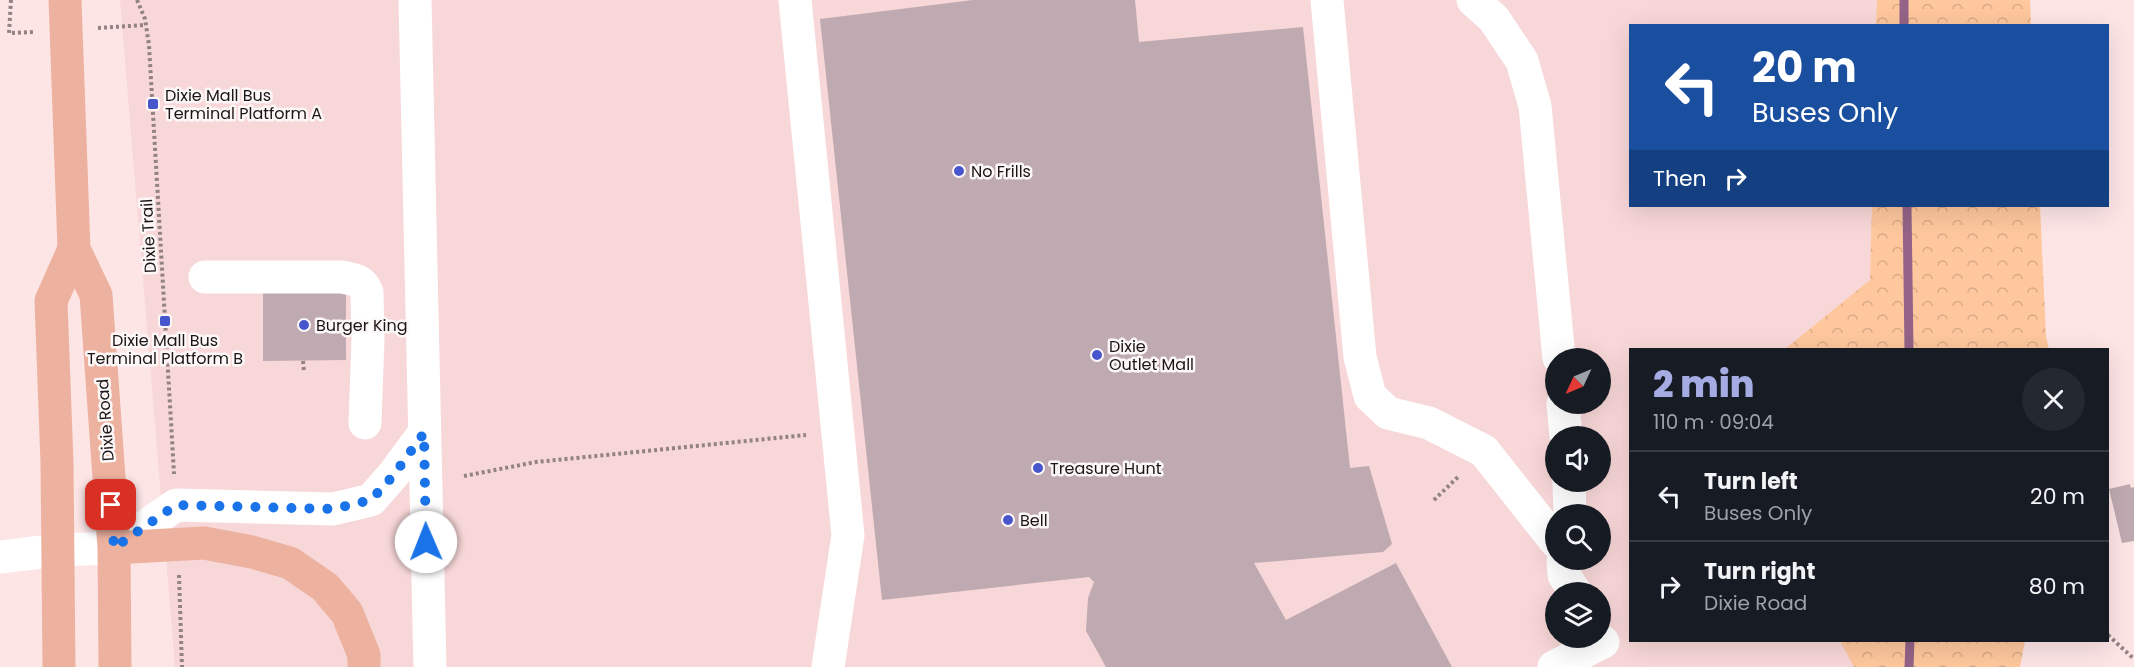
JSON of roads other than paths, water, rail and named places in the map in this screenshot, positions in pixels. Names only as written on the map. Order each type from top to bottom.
[{"type":"main road","name":"Dixie Road","points":[[65,0],[74,249],[96,295],[114,548],[115,667]]},
{"type":"main road","name":"Dixie Road","points":[[58,667],[58,550],[51,301],[74,249]]},
{"type":"main road","points":[[114,548],[204,543],[252,552],[290,563],[325,587],[347,613],[364,655],[364,667]]},
{"type":"street","points":[[414,0],[430,667]]},
{"type":"street","points":[[795,0],[848,535],[828,667]]},
{"type":"street","points":[[1327,0],[1360,357],[1370,396],[1388,413],[1429,423],[1484,452],[1545,528]]},
{"type":"street","points":[[1473,0],[1494,19],[1522,61],[1535,106],[1558,348]]},
{"type":"street","points":[[205,277],[342,277],[356,279],[364,285],[367,292],[368,339],[365,423]]},
{"type":"street","points":[[0,557],[58,550],[114,548],[176,505],[333,509],[371,500],[393,476],[424,433]]},
{"type":"street","points":[[1554,667],[1606,648]]},
{"type":"waterway","points":[[1904,0],[1904,24]]},
{"type":"waterway","points":[[1907,207],[1909,348]]},
{"type":"waterway","points":[[1909,667],[1910,642]]},
{"type":"place","name":"Dixie Mall Bus Terminal Platform A","points":[[153,104]]},
{"type":"place","name":"No Frills","points":[[959,171]]},
{"type":"place","name":"Dixie Mall Bus Terminal Platform B","points":[[165,321]]},
{"type":"place","name":"Burger King","points":[[304,325]]},
{"type":"place","name":"Dixie Outlet Mall","points":[[1097,355]]},
{"type":"place","name":"Treasure Hunt","points":[[1038,468]]},
{"type":"place","name":"Bell","points":[[1008,520]]}]
